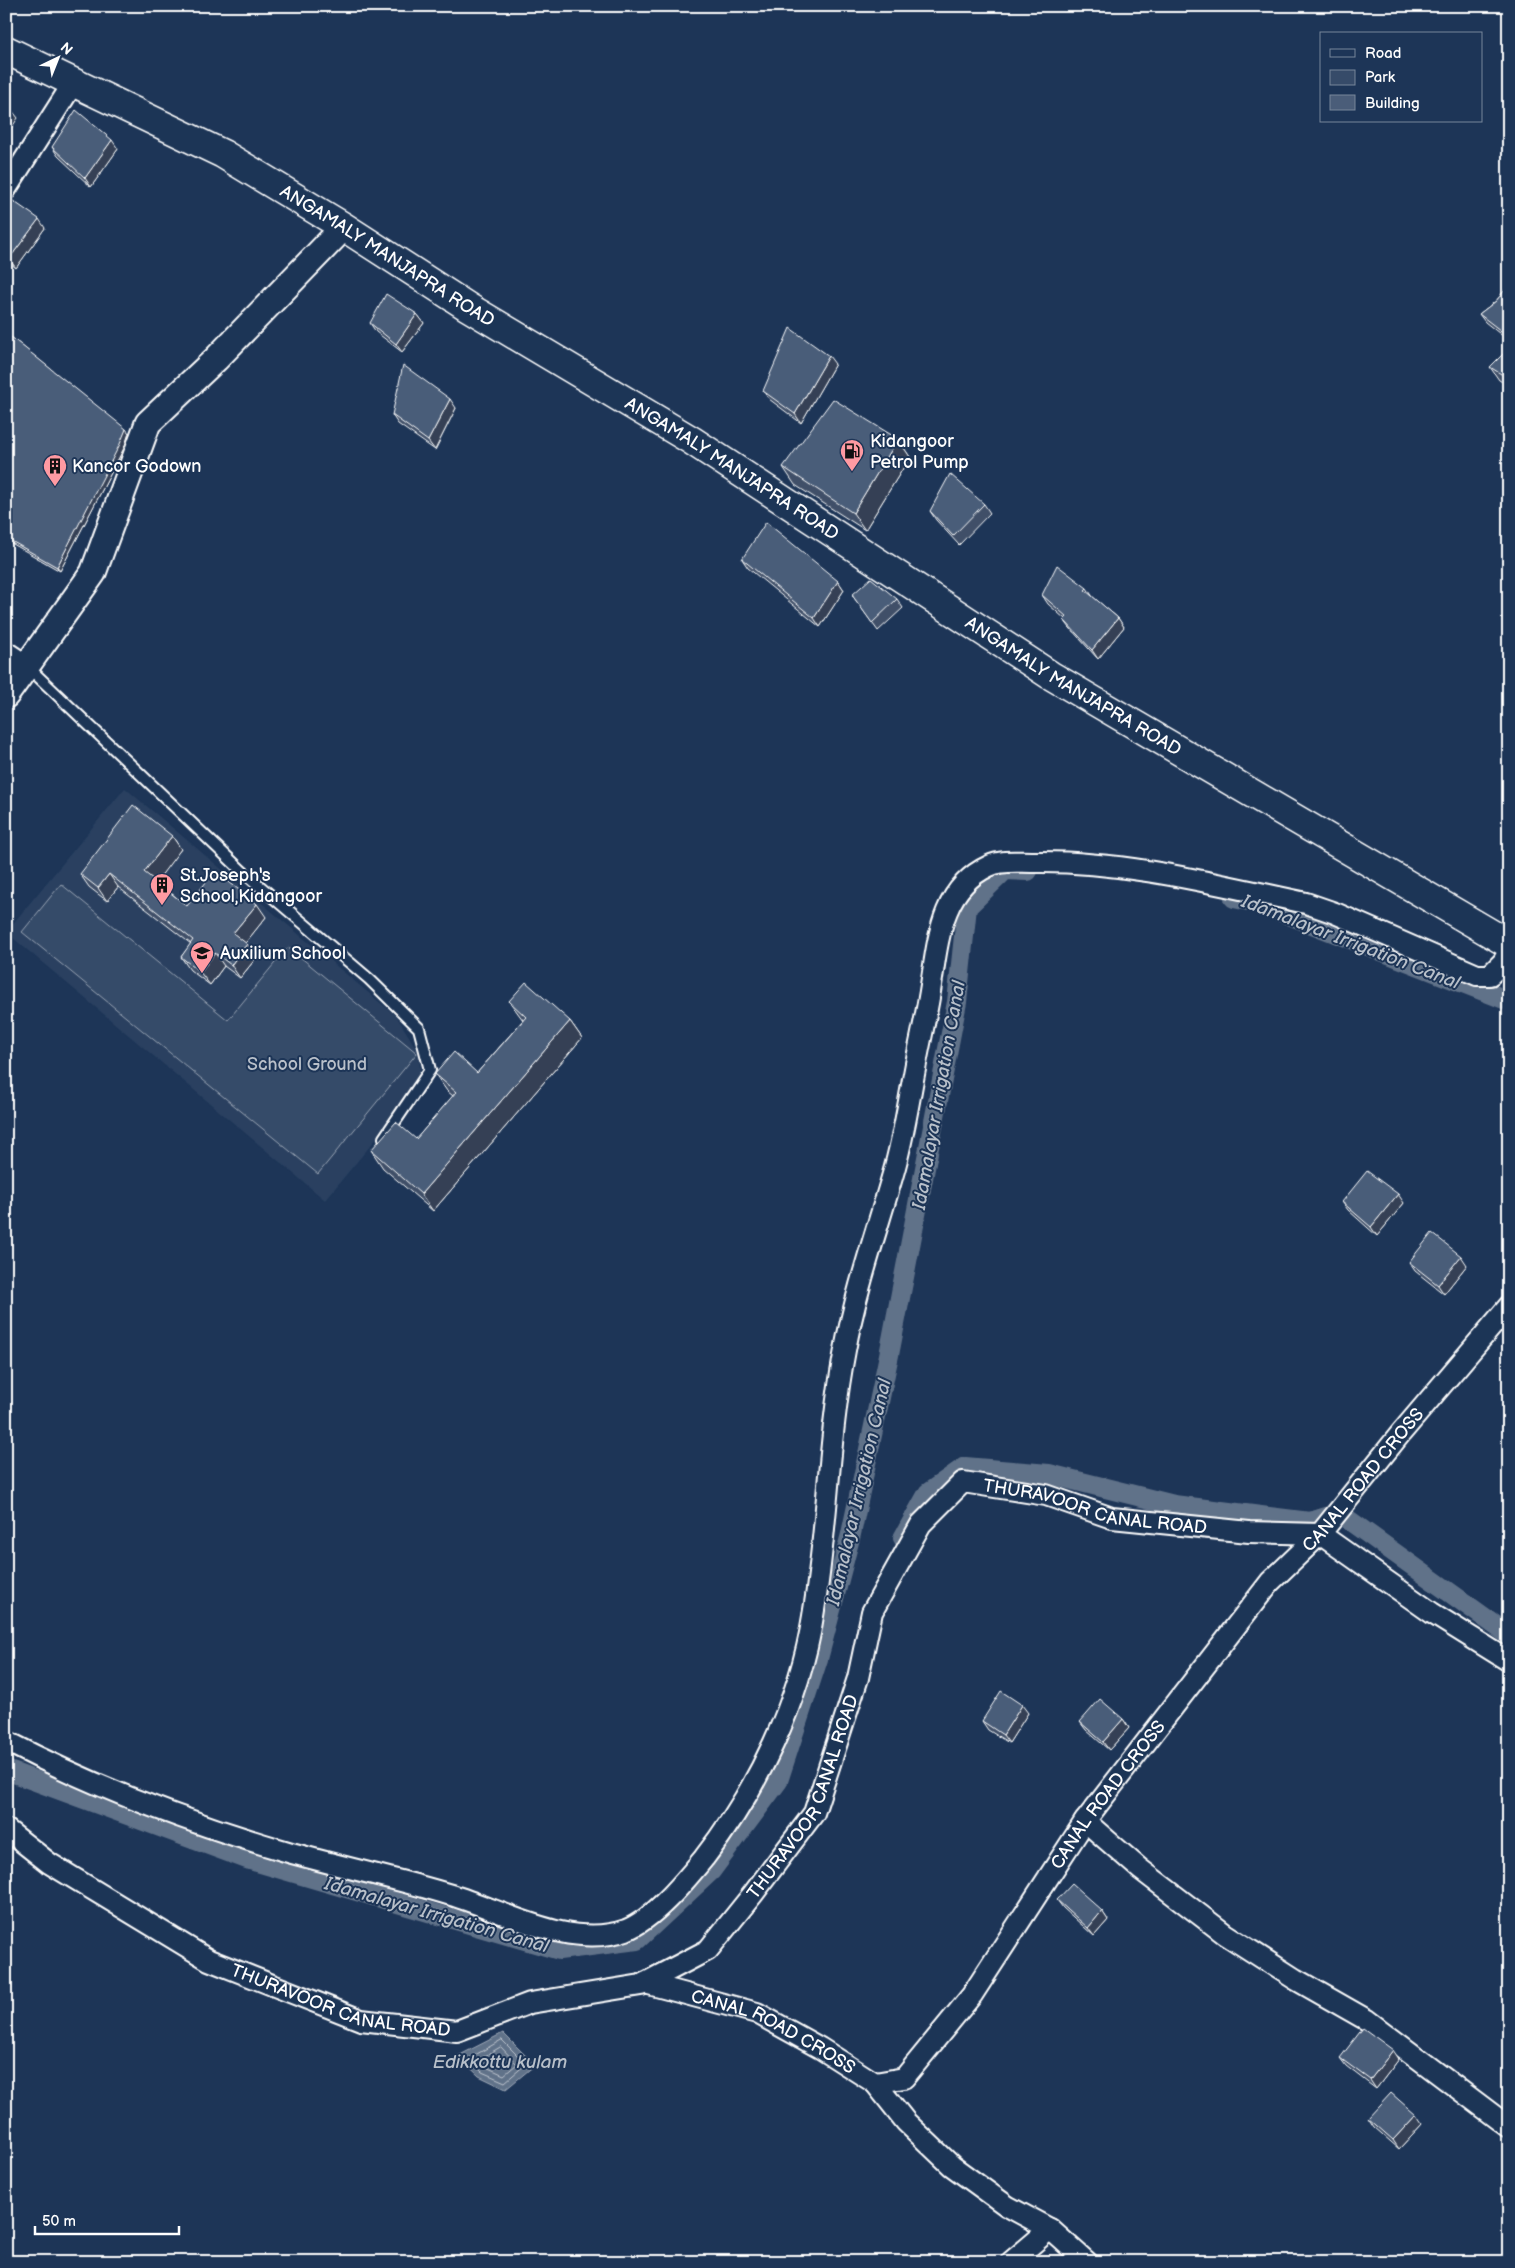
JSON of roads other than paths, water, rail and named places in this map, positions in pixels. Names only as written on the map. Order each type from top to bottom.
[{"type":"main road","name":"ANGAMALY MANJAPRA ROAD","points":[[6,50],[223,154],[344,227],[468,307],[691,440],[1050,674],[1509,944]]},
{"type":"street","points":[[6,189],[74,82]]},
{"type":"street","points":[[6,695],[93,573],[148,423],[216,359],[344,227]]},
{"type":"street","points":[[6,652],[27,666]]},
{"type":"street","points":[[6,1741],[133,1798],[210,1828],[288,1852],[448,1894],[570,1934],[597,1936],[628,1929],[647,1919],[695,1869],[718,1840],[751,1785],[788,1710],[812,1622],[824,1536],[836,1406],[846,1343],[856,1297],[903,1134],[931,985],[937,940],[943,920],[958,892],[973,876],[994,863],[1098,863],[1306,903],[1335,912],[1477,975],[1490,975],[1503,962],[1509,951]]},
{"type":"street","name":"CANAL ROAD CROSS","points":[[645,1983],[757,2013],[820,2048],[875,2083],[904,2078],[972,1995],[1085,1821],[1270,1582],[1320,1534],[1401,1433],[1509,1306]]},
{"type":"street","name":"THURAVOOR CANAL ROAD","points":[[6,1829],[49,1863],[209,1960],[361,2020],[457,2030],[530,2003],[645,1983],[708,1950],[753,1894],[814,1812],[858,1678],[872,1612],[921,1524],[963,1482],[1046,1495],[1112,1518],[1249,1532],[1320,1534]]},
{"type":"street","points":[[1320,1534],[1432,1612],[1509,1661]]},
{"type":"street","points":[[1085,1821],[1140,1868],[1225,1934],[1296,1979],[1367,2020],[1509,2127]]},
{"type":"street","points":[[875,2083],[906,2122],[952,2166],[1007,2206],[1050,2229],[1087,2262]]},
{"type":"street","points":[[1011,2262],[1050,2229]]},
{"type":"lane","points":[[27,666],[242,871],[370,979],[419,1028],[430,1070],[378,1147]]},
{"type":"water","name":"Edikkottu kulam","points":[[503,2033],[535,2065],[506,2089],[479,2076],[458,2056]]},
{"type":"waterway","name":"Idamalayar Irrigation Canal","points":[[6,1770],[250,1860],[559,1950],[637,1940],[711,1871],[778,1781],[818,1659],[851,1534],[889,1355],[957,1002],[967,907],[1005,870],[1028,871]]},
{"type":"waterway","name":"Idamalayar Irrigation Canal","points":[[1234,898],[1258,903],[1509,1001]]},
{"type":"waterway","points":[[903,1538],[928,1493],[965,1467],[1049,1474],[1174,1505],[1310,1522],[1339,1513],[1509,1635]]},
{"type":"place","name":"Kidangoor Petrol Pump","points":[[852,472]]},
{"type":"place","name":"Kancor Godown","points":[[55,487]]},
{"type":"place","name":"St.Joseph's School,Kidangoor","points":[[162,906]]},
{"type":"place","name":"Auxilium School","points":[[202,974]]},
{"type":"park label","name":"School Ground","points":[[307,1064]]}]
